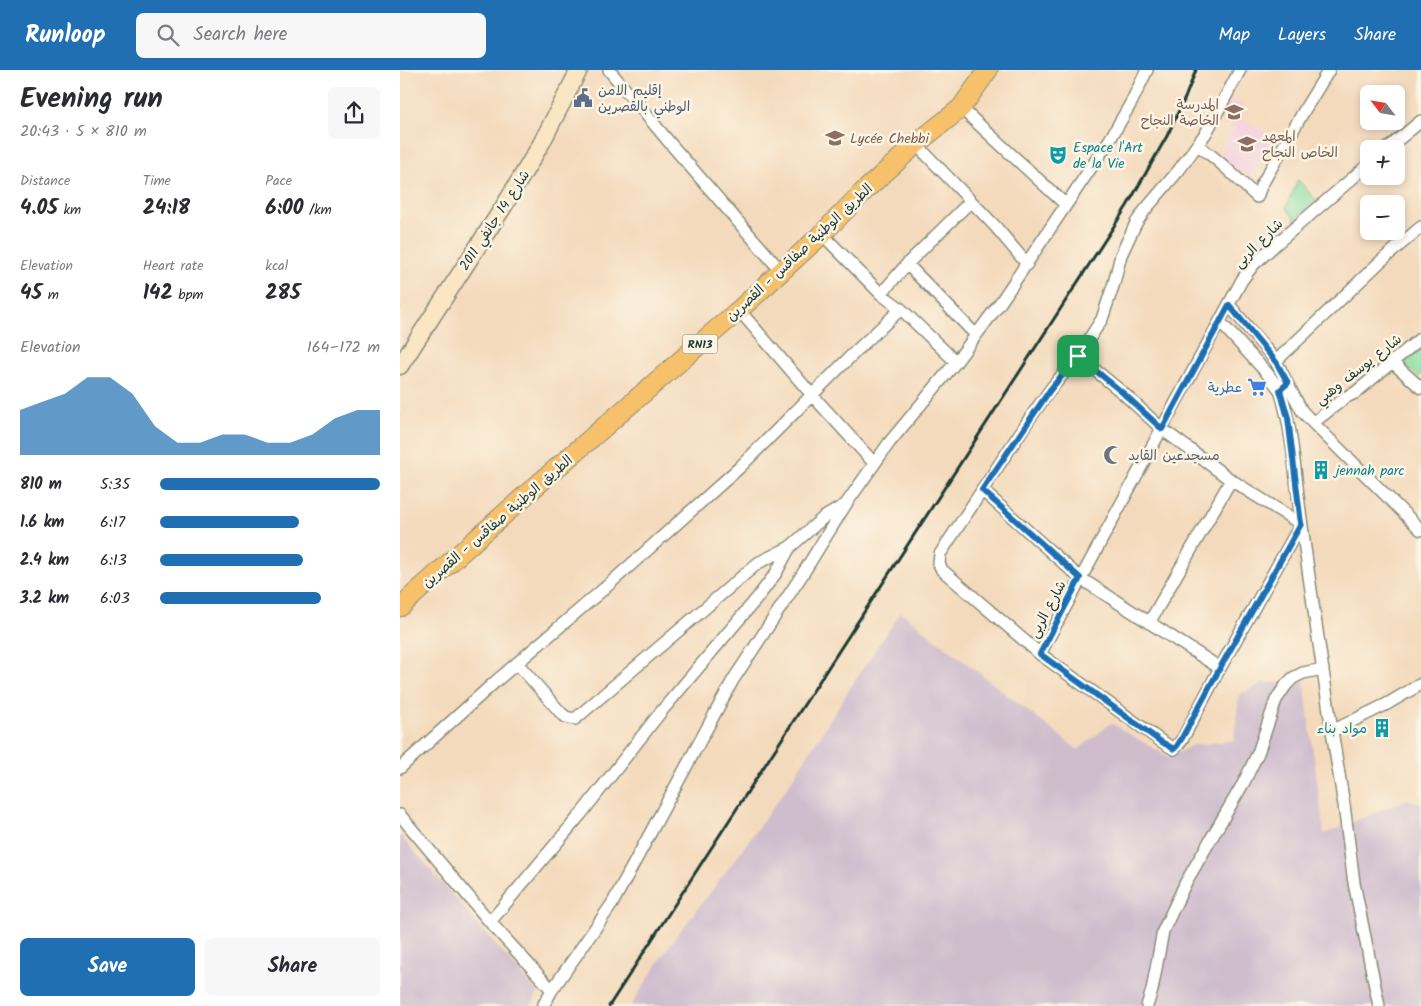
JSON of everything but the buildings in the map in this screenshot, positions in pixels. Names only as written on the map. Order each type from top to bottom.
[{"type":"main road","name":"شارع 14 جانفي 2011","points":[[400,366],[504,206],[541,144],[579,70]]},
{"type":"main road","name":"الطريق الوطنية صفاقس - القصرين","points":[[400,607],[738,310],[822,234],[862,192],[916,144],[961,108],[988,70]]},
{"type":"street","points":[[609,70],[781,271]]},
{"type":"street","points":[[543,1006],[552,990],[612,904],[733,680],[846,504],[874,463],[913,412],[956,362],[1027,264],[1109,142],[1148,70]]},
{"type":"street","points":[[1040,654],[942,570],[939,564],[940,554],[1045,397],[1078,356],[1102,319],[1121,255],[1136,223],[1206,133],[1240,70]]},
{"type":"street","points":[[1197,145],[1235,175],[1257,197],[1305,109],[1329,70]]},
{"type":"street","points":[[961,108],[1066,205]]},
{"type":"street","points":[[1398,140],[1421,122]]},
{"type":"street","points":[[916,144],[995,226],[1027,264]]},
{"type":"street","name":"شارع الربى","points":[[1301,524],[1182,738],[1174,749],[1160,741],[1040,654],[1242,280],[1253,265],[1360,172]]},
{"type":"street","points":[[881,294],[907,264],[971,201]]},
{"type":"street","points":[[1276,362],[1381,261],[1421,227]]},
{"type":"street","points":[[822,234],[881,294],[901,309],[956,362]]},
{"type":"street","points":[[907,264],[976,335]]},
{"type":"street","points":[[1229,305],[1276,362],[1284,387],[1301,524],[1354,883],[1379,1006]]},
{"type":"street","points":[[400,768],[739,468],[857,350],[901,309]]},
{"type":"street","points":[[738,310],[874,463]]},
{"type":"street","points":[[1220,322],[1266,372],[1284,387],[1313,423],[1421,530]]},
{"type":"street","name":"شارع يوسف وهبي","points":[[1313,423],[1355,392],[1421,338]]},
{"type":"street","points":[[1078,356],[1123,393],[1162,429],[1231,480],[1301,524]]},
{"type":"street","points":[[1391,361],[1421,388]]},
{"type":"street","points":[[1149,623],[1231,480]]},
{"type":"street","points":[[982,490],[1080,578],[1220,668]]},
{"type":"street","points":[[517,663],[561,713],[566,717],[575,718],[587,710],[758,563],[790,547],[823,518],[846,504]]},
{"type":"street","points":[[490,922],[581,814],[660,713],[758,597],[776,573],[790,547]]},
{"type":"street","points":[[1147,1006],[1152,990],[1163,931],[1186,882],[1244,782],[1258,753],[1276,700],[1293,678],[1303,673],[1323,669]]},
{"type":"street","points":[[1332,731],[1387,704],[1421,684]]},
{"type":"street","points":[[400,816],[490,922],[552,990]]},
{"type":"shaded area","name":"المعهد الخاص النجاح","points":[[1232,100],[1244,106],[1240,118],[1273,137],[1250,176],[1222,160],[1220,151],[1235,126],[1223,119]]},
{"type":"shaded area","points":[[901,612],[1078,750],[1111,723],[1170,758],[1190,746],[1234,740],[1239,695],[1263,683],[1305,682],[1324,834],[1408,799],[1421,804],[1421,1006],[631,1006],[668,947],[723,876],[786,789]]},
{"type":"shaded area","points":[[400,835],[538,993],[531,1006],[400,1006]]},
{"type":"green space","points":[[1298,180],[1316,200],[1295,220],[1286,207]]},
{"type":"green space","points":[[1421,348],[1421,375],[1419,377],[1404,365],[1404,360]]},
{"type":"railway","points":[[609,1006],[1127,206],[1167,136],[1196,70]]},
{"type":"place","name":"إقليم الامن الوطني بالقصرين","points":[[583,98]]},
{"type":"place","name":"المدرسة الخاصة النجاح","points":[[1234,112]]},
{"type":"place","name":"Lycée Chebbi","points":[[835,138]]},
{"type":"place","name":"المعهد الخاص النجاح","points":[[1247,144]]},
{"type":"place","name":"Espace l'Art de la Vie","points":[[1058,155]]},
{"type":"place","name":"عطرية","points":[[1257,387]]},
{"type":"place","name":"مسجدعين القايد","points":[[1113,455]]},
{"type":"place","name":"jennah parc","points":[[1321,470]]},
{"type":"place","name":"مواد بناء","points":[[1382,728]]},
{"type":"route","points":[[1229,305],[1276,362],[1288,383],[1280,390],[1291,437],[1301,524],[1182,738],[1174,749],[1160,741],[1040,654],[1080,578],[982,490],[1050,390],[1078,356],[1123,393],[1162,429],[1229,305]]}]
